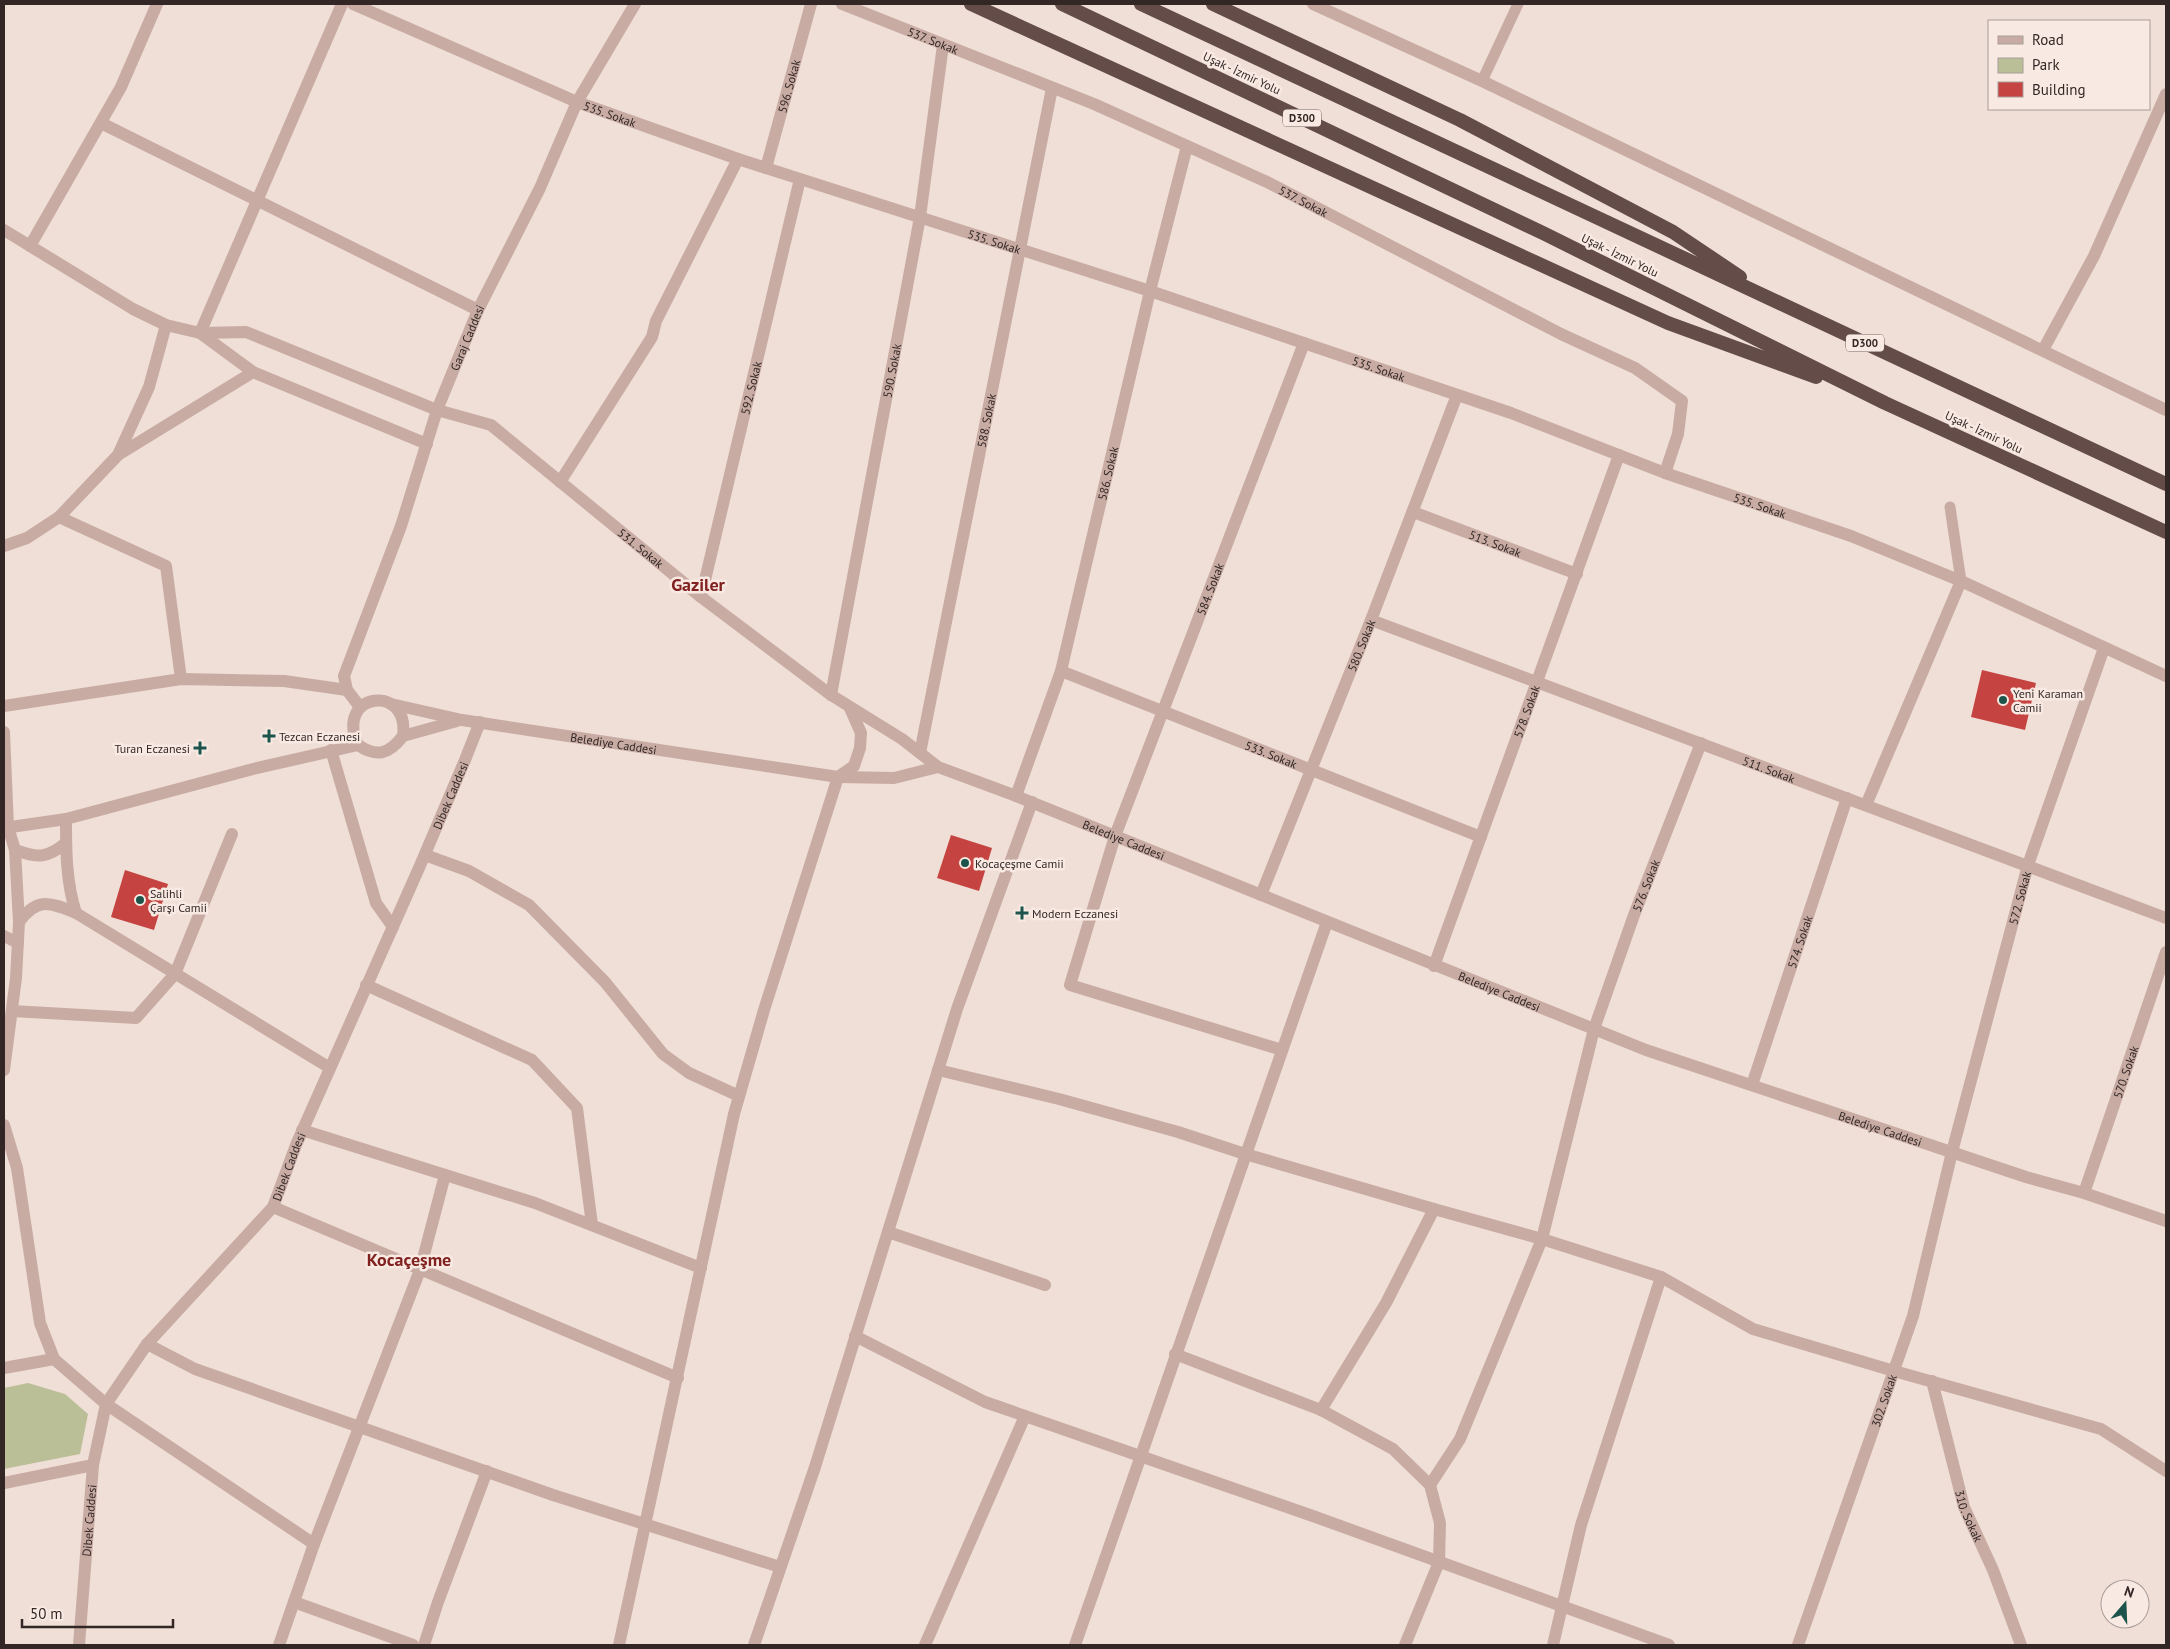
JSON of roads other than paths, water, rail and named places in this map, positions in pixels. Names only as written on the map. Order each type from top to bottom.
[{"type":"highway","points":[[971,4],[1668,323],[1885,403]]},
{"type":"highway","name":"Uşak - İzmir Yolu","points":[[1062,4],[1543,233],[1885,403],[2166,532]]},
{"type":"highway","name":"Uşak - İzmir Yolu","points":[[1141,4],[2166,484]]},
{"type":"highway","points":[[1213,4],[1460,120],[1664,227],[1776,301]]},
{"type":"street","points":[[30,246],[121,87],[157,4]]},
{"type":"street","points":[[200,333],[342,4]]},
{"type":"street","name":"535. Sokak","points":[[353,4],[577,102],[738,159],[1150,291],[1511,412],[1665,473],[1851,536],[1961,581],[2166,676]]},
{"type":"street","name":"Garaj Caddesi","points":[[347,690],[344,676],[348,662],[401,526],[437,410],[478,310],[540,188],[577,102],[635,4]]},
{"type":"street","name":"596. Sokak","points":[[766,168],[811,4]]},
{"type":"street","name":"537. Sokak","points":[[842,4],[1094,104],[1267,182],[1552,329],[1635,368],[1682,401],[1678,434],[1665,473]]},
{"type":"street","points":[[1313,4],[1482,81],[2166,410]]},
{"type":"street","name":"590. Sokak","points":[[831,696],[920,217],[942,45]]},
{"type":"street","name":"588. Sokak","points":[[920,753],[1052,88]]},
{"type":"street","points":[[2043,350],[2094,256],[2166,94]]},
{"type":"street","points":[[101,123],[478,310]]},
{"type":"street","name":"586. Sokak","points":[[1016,796],[1061,670],[1150,291],[1187,146]]},
{"type":"street","points":[[560,482],[652,337],[656,321],[738,159]]},
{"type":"street","name":"592. Sokak","points":[[701,597],[800,179]]},
{"type":"street","points":[[4,230],[133,309],[166,325],[200,333],[253,372],[427,444]]},
{"type":"street","points":[[118,455],[149,387],[166,325]]},
{"type":"street","name":"531. Sokak","points":[[200,333],[246,332],[437,410],[490,425],[701,597],[831,696],[902,738],[938,767]]},
{"type":"street","name":"584. Sokak","points":[[1282,1050],[1070,985],[1115,836],[1304,342]]},
{"type":"street","points":[[4,546],[27,538],[59,517],[118,455],[253,372]]},
{"type":"street","name":"580. Sokak","points":[[1261,895],[1371,620],[1457,394]]},
{"type":"street","name":"578. Sokak","points":[[1434,966],[1619,455]]},
{"type":"street","name":"513. Sokak","points":[[1413,512],[1577,574]]},
{"type":"street","points":[[59,517],[166,566],[181,678]]},
{"type":"street","points":[[1866,805],[1961,581]]},
{"type":"street","name":"511. Sokak","points":[[1371,620],[2166,918]]},
{"type":"street","name":"572. Sokak","points":[[1952,1152],[2028,866],[2104,648]]},
{"type":"street","name":"533. Sokak","points":[[1061,670],[1482,837]]},
{"type":"street","points":[[4,706],[181,678],[284,681],[347,690],[360,707]]},
{"type":"street","points":[[403,736],[404,722],[402,715],[391,704],[375,700],[360,707],[352,722],[352,730],[358,744],[372,752],[380,753],[392,748],[403,736],[436,725],[462,720]]},
{"type":"street","name":"Belediye Caddesi","points":[[391,704],[462,720],[838,777],[894,778],[938,767],[1032,802],[1434,966],[1646,1050],[2026,1177],[2084,1193],[2166,1221]]},
{"type":"street","points":[[619,1645],[739,1096],[764,1010],[838,777],[854,766],[860,748],[861,733],[850,708]]},
{"type":"street","name":"Dibek Caddesi","points":[[79,1645],[93,1465],[106,1404],[147,1344],[273,1207],[302,1130],[425,855],[480,722]]},
{"type":"street","points":[[4,732],[6,828],[15,850],[19,922],[12,1011],[4,1070]]},
{"type":"street","name":"576. Sokak","points":[[1430,1485],[1460,1439],[1542,1239],[1594,1029],[1634,915],[1701,743]]},
{"type":"street","points":[[6,828],[66,819],[358,744]]},
{"type":"street","points":[[331,750],[376,903],[393,927]]},
{"type":"street","name":"574. Sokak","points":[[1752,1085],[1847,798]]},
{"type":"street","points":[[754,1645],[815,1467],[957,1009],[1032,802]]},
{"type":"street","points":[[66,819],[66,843],[71,898],[76,913]]},
{"type":"street","points":[[12,1011],[136,1018],[175,974],[232,834]]},
{"type":"street","points":[[15,850],[32,856],[45,856],[53,854],[66,843]]},
{"type":"street","points":[[425,855],[469,871],[529,905],[605,982],[663,1054],[689,1073],[739,1096]]},
{"type":"street","points":[[19,922],[28,910],[39,904],[57,905],[76,913],[330,1068]]},
{"type":"street","points":[[1075,1645],[1327,922]]},
{"type":"street","points":[[4,936],[18,943]]},
{"type":"street","name":"570. Sokak","points":[[2084,1193],[2166,952]]},
{"type":"street","points":[[366,985],[532,1060],[577,1108],[592,1225]]},
{"type":"street","points":[[938,1070],[1068,1101],[1542,1239],[1661,1278],[1754,1329],[1894,1371],[2101,1429],[2166,1471]]},
{"type":"street","points":[[4,1125],[17,1168],[40,1323],[54,1359],[106,1404],[314,1544]]},
{"type":"street","points":[[302,1130],[535,1203],[700,1268]]},
{"type":"street","name":"302. Sokak","points":[[1798,1645],[1914,1316],[1952,1152]]},
{"type":"street","points":[[279,1645],[314,1544],[420,1270],[445,1175]]},
{"type":"street","points":[[273,1207],[678,1378]]},
{"type":"street","points":[[1322,1410],[1386,1303],[1434,1209]]},
{"type":"street","points":[[888,1232],[1045,1285]]},
{"type":"street","points":[[1554,1645],[1581,1525],[1661,1278]]},
{"type":"street","points":[[856,1336],[985,1402],[1669,1645]]},
{"type":"street","points":[[147,1344],[195,1368],[487,1471],[780,1568]]},
{"type":"street","points":[[1175,1354],[1322,1410],[1393,1449],[1430,1485],[1440,1523],[1439,1562],[1406,1645]]},
{"type":"street","points":[[4,1368],[54,1359]]},
{"type":"street","name":"310. Sokak","points":[[1932,1381],[1964,1507],[1993,1570],[2021,1645]]},
{"type":"street","points":[[925,1645],[1025,1416]]},
{"type":"street","points":[[4,1483],[93,1465]]},
{"type":"street","points":[[424,1645],[487,1471]]},
{"type":"street","points":[[294,1602],[413,1645]]},
{"type":"lane","points":[[1482,81],[1518,4]]},
{"type":"lane","points":[[1950,507],[1961,581]]},
{"type":"place","name":"Yeni Karaman Camii","points":[[2003,700]]},
{"type":"place","name":"Tezcan Eczanesi","points":[[269,736]]},
{"type":"place","name":"Turan Eczanesi","points":[[200,748]]},
{"type":"place","name":"Kocaçeşme Camii","points":[[965,863]]},
{"type":"place","name":"Salihli Çarşı Camii","points":[[140,900]]},
{"type":"place","name":"Modern Eczanesi","points":[[1022,913]]},
{"type":"district","name":"Gaziler","points":[[698,584]]},
{"type":"district","name":"Kocaçeşme","points":[[409,1259]]}]
